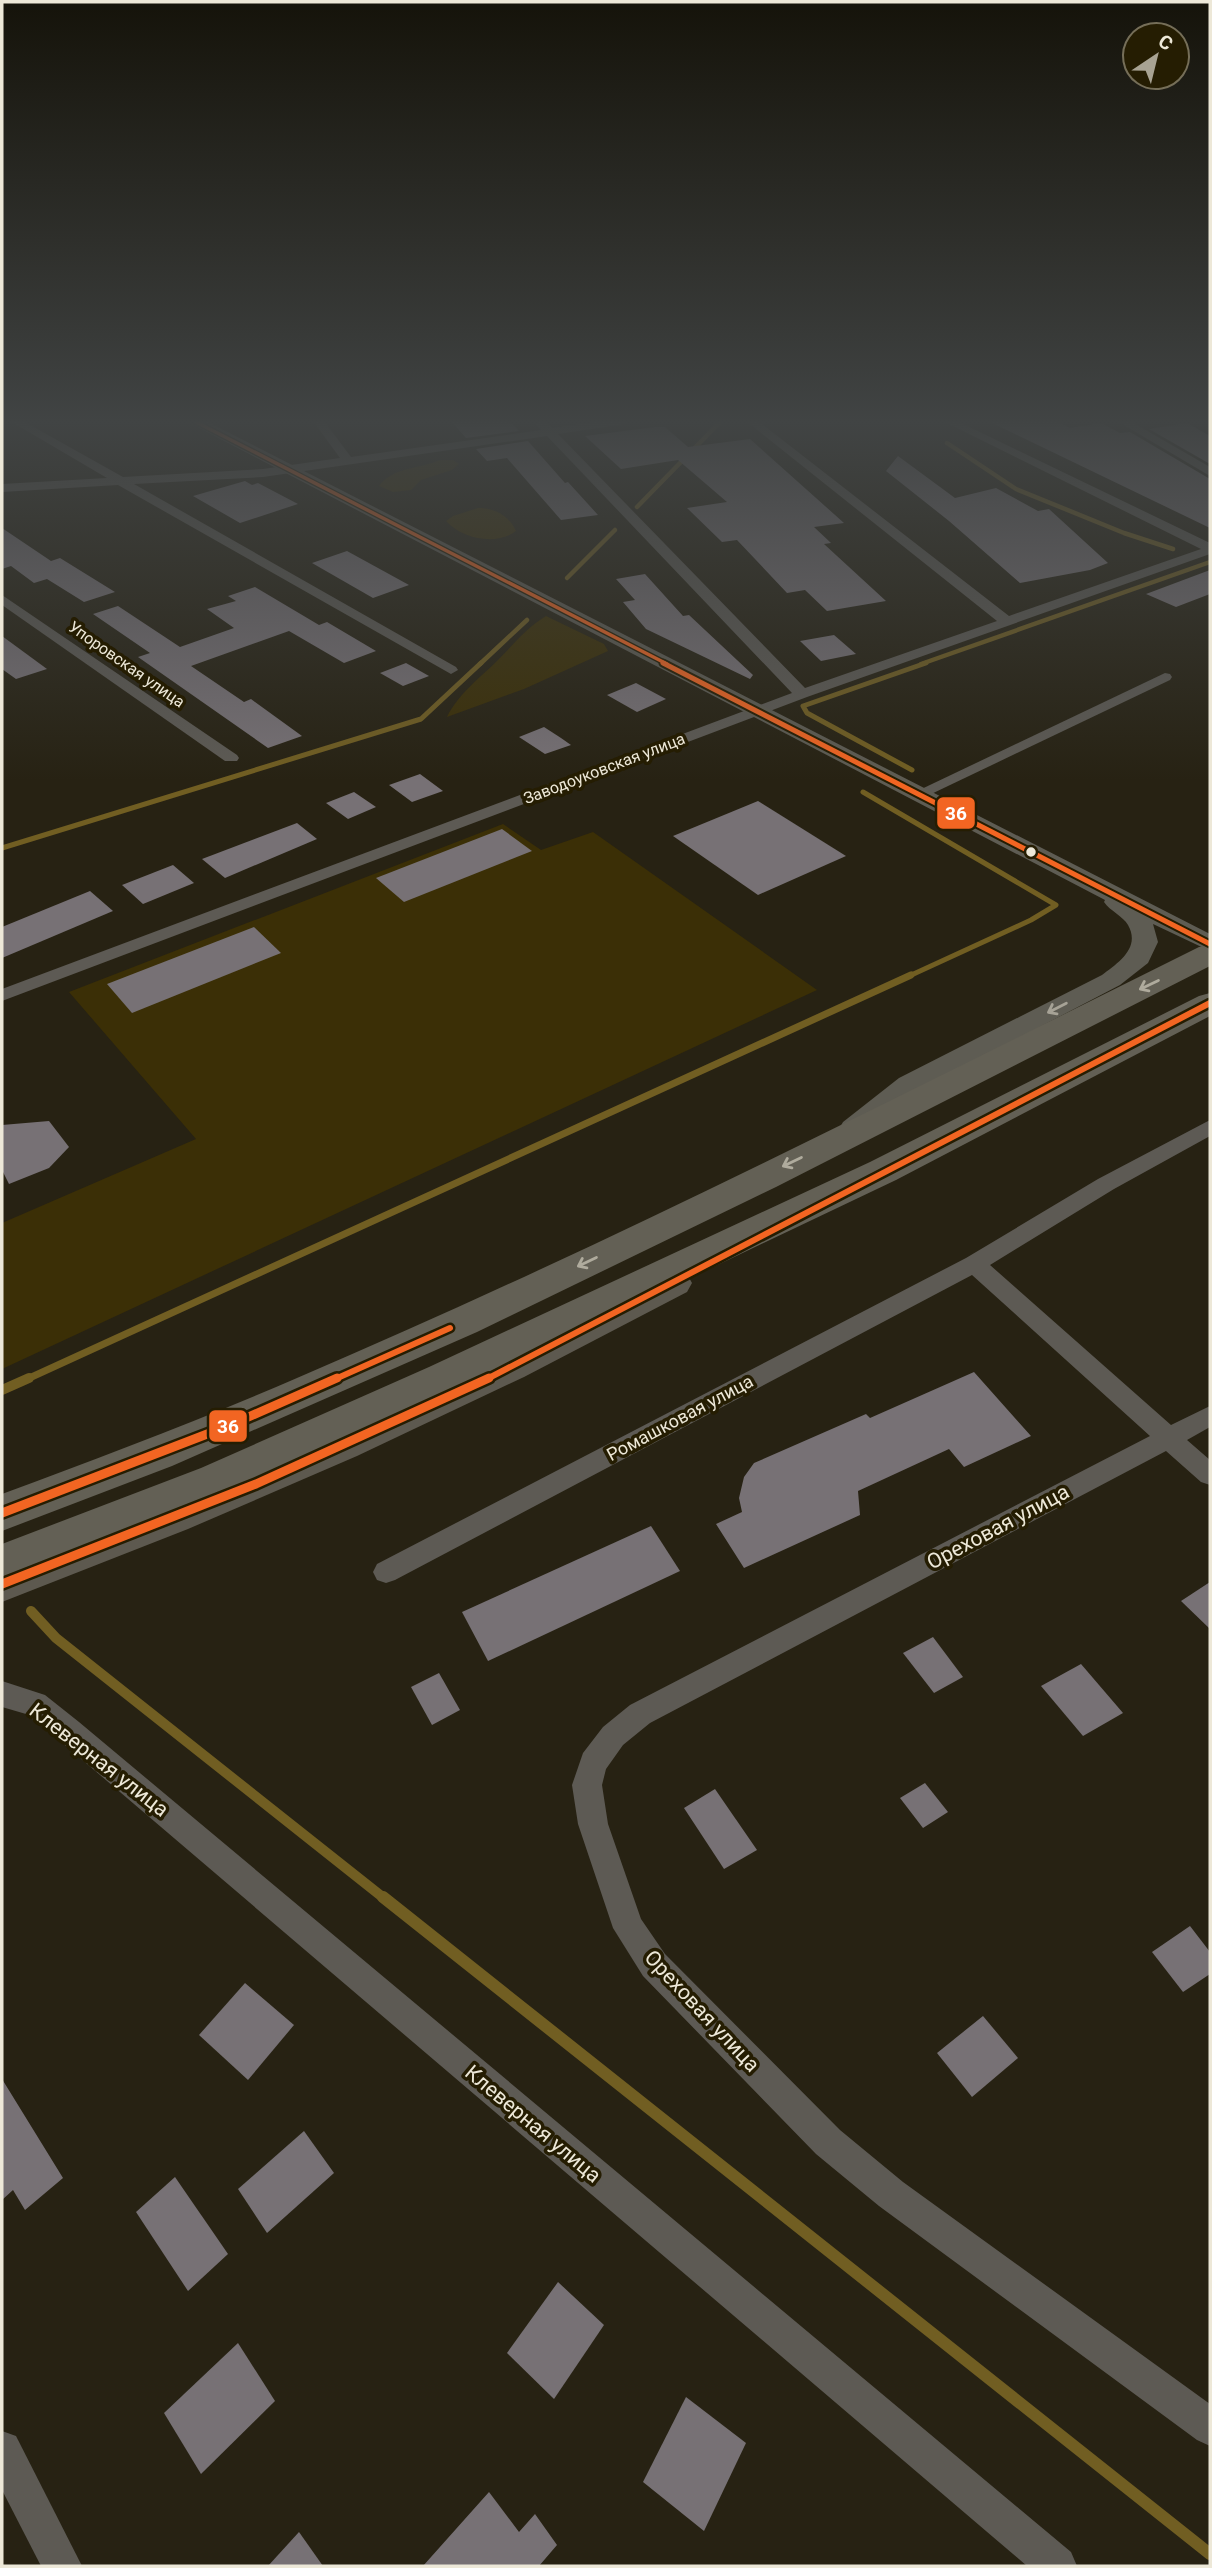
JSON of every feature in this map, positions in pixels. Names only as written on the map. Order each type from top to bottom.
[{"type":"highway","points":[[2,1513],[109,1474],[344,1377],[840,1139],[1210,954]]},
{"type":"highway","points":[[2,1564],[115,1521],[329,1431],[883,1171],[1210,1003]]},
{"type":"main road","points":[[2,1584],[123,1539],[342,1447],[599,1323],[883,1171]]},
{"type":"street","points":[[227,541],[451,670]]},
{"type":"street","points":[[430,541],[1210,944]]},
{"type":"street","points":[[654,541],[802,694]]},
{"type":"street","points":[[904,541],[1007,622]]},
{"type":"street","points":[[1193,541],[1210,549]]},
{"type":"street","name":"Заводоуковская улица","points":[[2,995],[758,710],[1210,549]]},
{"type":"street","name":"Упоровская улица","points":[[2,599],[232,758]]},
{"type":"street","points":[[919,794],[1165,677]]},
{"type":"street","points":[[1096,885],[1167,911],[1210,920]]},
{"type":"street","points":[[840,1139],[909,1084],[1111,980],[1135,963],[1145,942],[1140,922],[1096,885]]},
{"type":"street","name":"Ромашковая улица","points":[[386,1572],[974,1264],[1106,1184],[1210,1127]]},
{"type":"street","points":[[974,1264],[1210,1475]]},
{"type":"street","name":"Ореховая улица","points":[[1210,1416],[640,1714],[613,1736],[593,1763],[587,1786],[593,1824],[629,1928],[654,1965],[697,2011],[828,2142],[891,2194],[1210,2427]]},
{"type":"street","name":"Клеверная улица","points":[[2,1694],[35,1704],[69,1731],[1057,2566]]},
{"type":"street","points":[[2,2450],[62,2566]]},
{"type":"shaded area","points":[[546,616],[604,644],[608,651],[524,689],[447,717],[470,687],[526,631]]},
{"type":"shaded area","points":[[503,824],[541,850],[593,832],[817,990],[2,1369],[2,1223],[196,1139],[69,992]]},
{"type":"building","points":[[2,541],[21,541],[51,561],[60,558],[115,592],[84,602],[47,579],[34,583],[11,566],[2,569]]},
{"type":"building","points":[[738,541],[829,541],[831,543],[824,544],[886,601],[827,611],[805,590],[787,593]]},
{"type":"building","points":[[972,541],[1084,541],[1108,563],[1090,570],[1020,583]]},
{"type":"building","points":[[347,551],[409,585],[373,598],[312,563]]},
{"type":"building","points":[[1210,570],[1210,594],[1176,607],[1146,594]]},
{"type":"building","points":[[645,574],[683,616],[689,615],[753,675],[750,679],[646,629],[623,602],[635,600],[616,579]]},
{"type":"building","points":[[255,587],[319,625],[327,622],[376,651],[344,663],[289,631],[191,666],[244,702],[251,699],[302,736],[268,748],[138,657],[150,653],[93,614],[118,606],[180,647],[234,628],[207,609],[236,601],[228,596]]},
{"type":"building","points":[[834,635],[856,654],[821,661],[800,641]]},
{"type":"building","points":[[2,636],[47,669],[16,679],[2,669]]},
{"type":"building","points":[[406,663],[429,676],[403,686],[380,673]]},
{"type":"building","points":[[636,683],[666,699],[637,712],[607,695]]},
{"type":"building","points":[[544,727],[571,745],[545,754],[519,737]]},
{"type":"building","points":[[420,774],[443,791],[412,802],[389,785]]},
{"type":"building","points":[[354,792],[376,807],[348,819],[326,803]]},
{"type":"building","points":[[758,801],[846,856],[758,895],[673,836]]},
{"type":"building","points":[[297,823],[317,839],[225,878],[202,859]]},
{"type":"building","points":[[502,829],[532,851],[404,902],[376,878]]},
{"type":"building","points":[[173,865],[194,883],[143,904],[122,885]]},
{"type":"building","points":[[90,891],[113,911],[2,958],[2,927]]},
{"type":"building","points":[[254,927],[281,953],[132,1013],[107,984]]},
{"type":"building","points":[[49,1121],[69,1147],[49,1168],[9,1184],[2,1170],[2,1125]]},
{"type":"building","points":[[974,1372],[1031,1436],[964,1467],[949,1449],[858,1491],[860,1515],[744,1568],[716,1524],[742,1512],[739,1498],[744,1477],[754,1463],[866,1414],[870,1418]]},
{"type":"building","points":[[651,1526],[680,1571],[488,1661],[462,1612]]},
{"type":"building","points":[[1210,1582],[1210,1629],[1181,1601]]},
{"type":"building","points":[[933,1637],[963,1677],[934,1693],[903,1653]]},
{"type":"building","points":[[1081,1664],[1123,1713],[1083,1736],[1041,1686]]},
{"type":"building","points":[[439,1673],[460,1710],[432,1725],[411,1687]]},
{"type":"building","points":[[925,1783],[948,1812],[923,1828],[900,1798]]},
{"type":"building","points":[[715,1789],[757,1850],[724,1869],[684,1808]]},
{"type":"building","points":[[1190,1926],[1210,1952],[1210,1974],[1183,1992],[1152,1952]]},
{"type":"building","points":[[245,1983],[294,2025],[248,2080],[199,2035]]},
{"type":"building","points":[[983,2016],[1018,2058],[972,2097],[937,2053]]},
{"type":"building","points":[[2,2079],[63,2178],[25,2210],[13,2190],[2,2200]]},
{"type":"building","points":[[304,2131],[334,2173],[267,2233],[238,2189]]},
{"type":"building","points":[[175,2177],[228,2254],[188,2291],[136,2212]]},
{"type":"building","points":[[558,2282],[604,2325],[554,2399],[507,2353]]},
{"type":"building","points":[[238,2343],[275,2401],[201,2474],[164,2413]]},
{"type":"building","points":[[686,2397],[746,2443],[704,2531],[643,2482]]},
{"type":"building","points":[[489,2492],[519,2532],[535,2514],[557,2545],[539,2566],[423,2566]]},
{"type":"building","points":[[299,2532],[323,2566],[268,2566]]},
{"type":"waterway","points":[[567,578],[604,541]]},
{"type":"waterway","points":[[1148,541],[1173,549]]},
{"type":"waterway","points":[[921,664],[1210,562]]},
{"type":"waterway","points":[[480,664],[527,620]]},
{"type":"waterway","points":[[2,848],[421,719],[481,663]]},
{"type":"waterway","points":[[912,770],[807,713],[803,706],[926,663]]},
{"type":"waterway","points":[[863,792],[1056,905],[1031,920],[907,977]]},
{"type":"waterway","points":[[25,1380],[911,975]]},
{"type":"waterway","points":[[2,1390],[29,1378]]},
{"type":"waterway","points":[[31,1611],[56,1638],[385,1899]]},
{"type":"waterway","points":[[383,1897],[1210,2554]]},
{"type":"transit line","name":"36","points":[[427,541],[1210,944]]},
{"type":"transit line","name":"36","points":[[2,1584],[256,1484],[477,1384],[1210,1003]]},
{"type":"transit line","name":"36","points":[[2,1513],[228,1426],[450,1328]]}]
